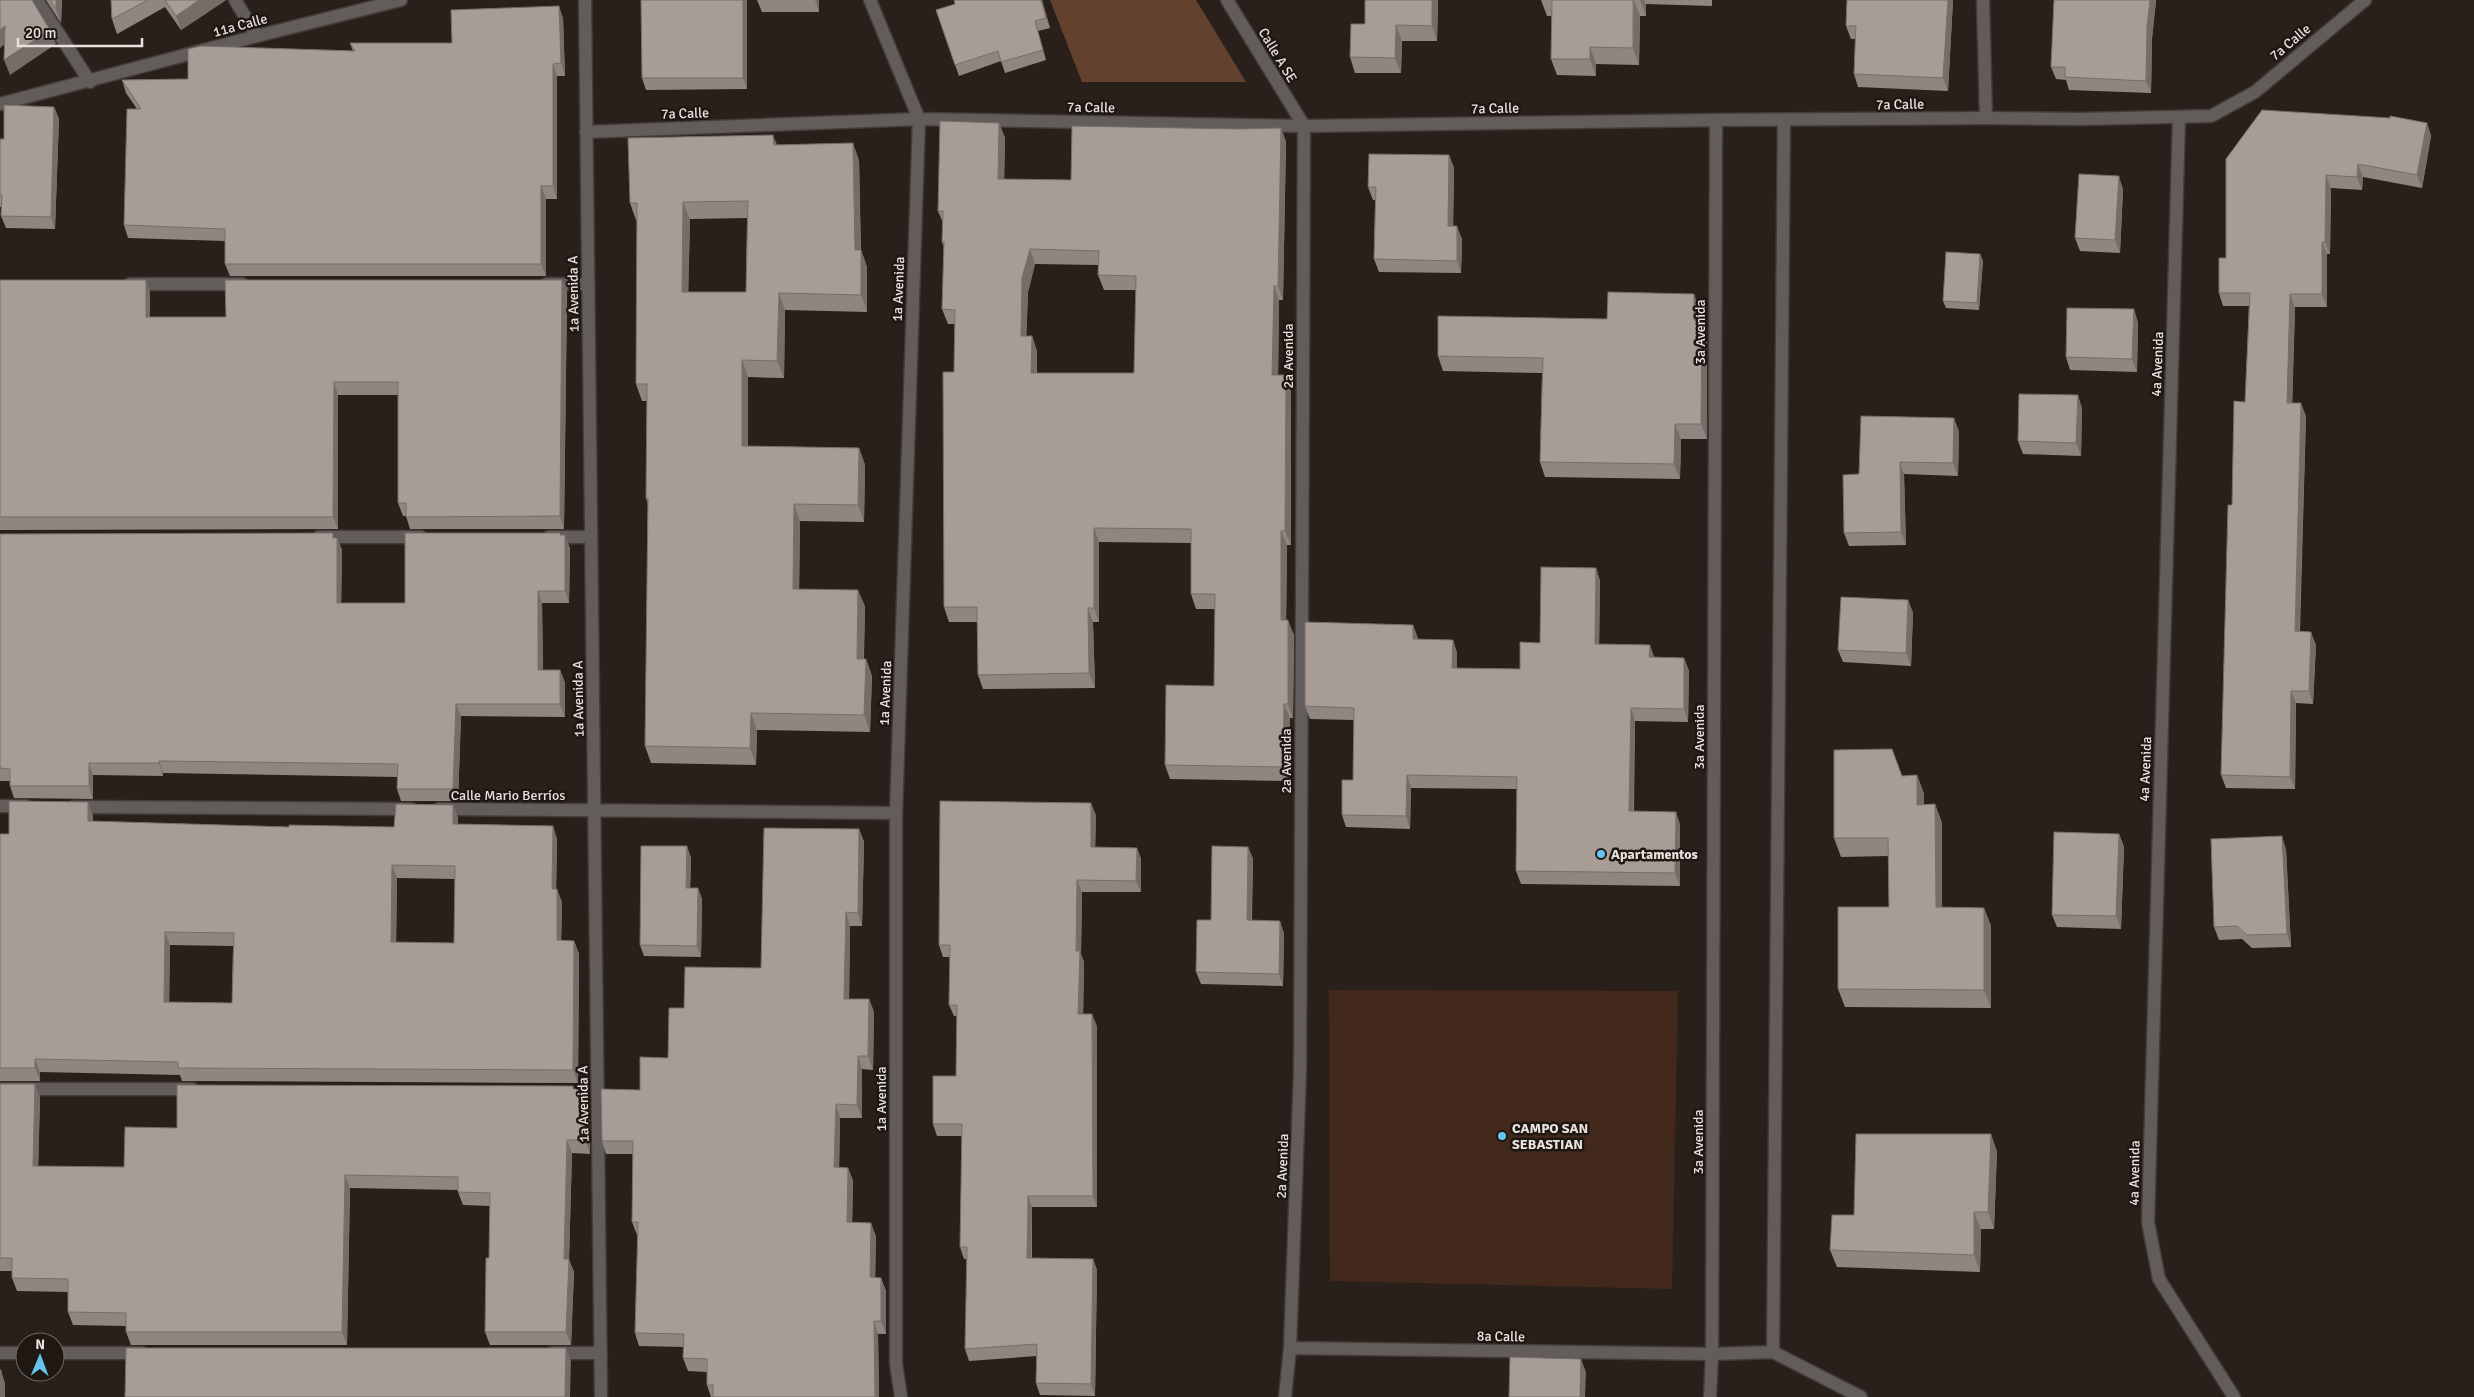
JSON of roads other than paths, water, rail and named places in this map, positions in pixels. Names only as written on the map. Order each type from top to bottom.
[{"type":"street","points":[[37,0],[90,82]]},
{"type":"street","points":[[235,0],[257,36]]},
{"type":"street","name":"11a Calle","points":[[0,104],[401,0]]},
{"type":"street","name":"1a Avenida A","points":[[585,0],[594,810],[592,1091],[601,1397]]},
{"type":"street","name":"1a Avenida","points":[[870,0],[919,119],[896,813],[896,1364],[901,1397]]},
{"type":"street","name":"Calle A SE","points":[[1227,0],[1304,126]]},
{"type":"street","points":[[1984,0],[1986,118]]},
{"type":"street","name":"7a Calle","points":[[586,132],[919,119],[1304,126],[1716,120],[2179,118],[2211,116],[2255,92],[2365,0]]},
{"type":"street","name":"4a Avenida","points":[[2179,118],[2148,1222],[2159,1279],[2234,1397]]},
{"type":"street","name":"3a Avenida","points":[[1710,1397],[1712,1354],[1716,120]]},
{"type":"street","points":[[1773,1352],[1784,120]]},
{"type":"street","name":"2a Avenida","points":[[1286,1397],[1290,1348],[1300,1072],[1304,126]]},
{"type":"street","points":[[120,284],[259,284]]},
{"type":"street","points":[[538,284],[588,284]]},
{"type":"street","points":[[305,537],[434,537]]},
{"type":"street","points":[[532,537],[591,537]]},
{"type":"street","points":[[0,806],[40,806]]},
{"type":"street","name":"Calle Mario Berríos","points":[[59,807],[896,813]]},
{"type":"street","points":[[0,1089],[209,1089]]},
{"type":"street","name":"8a Calle","points":[[1290,1348],[1712,1354]]},
{"type":"street","points":[[1712,1354],[1773,1352],[1861,1397]]},
{"type":"street","points":[[541,1353],[601,1353]]},
{"type":"street","points":[[0,1354],[15,1354]]},
{"type":"street","points":[[65,1354],[154,1354]]},
{"type":"place","name":"Apartamentos","points":[[1601,854]]},
{"type":"place","name":"CAMPO SAN SEBASTIAN","points":[[1502,1136]]}]
